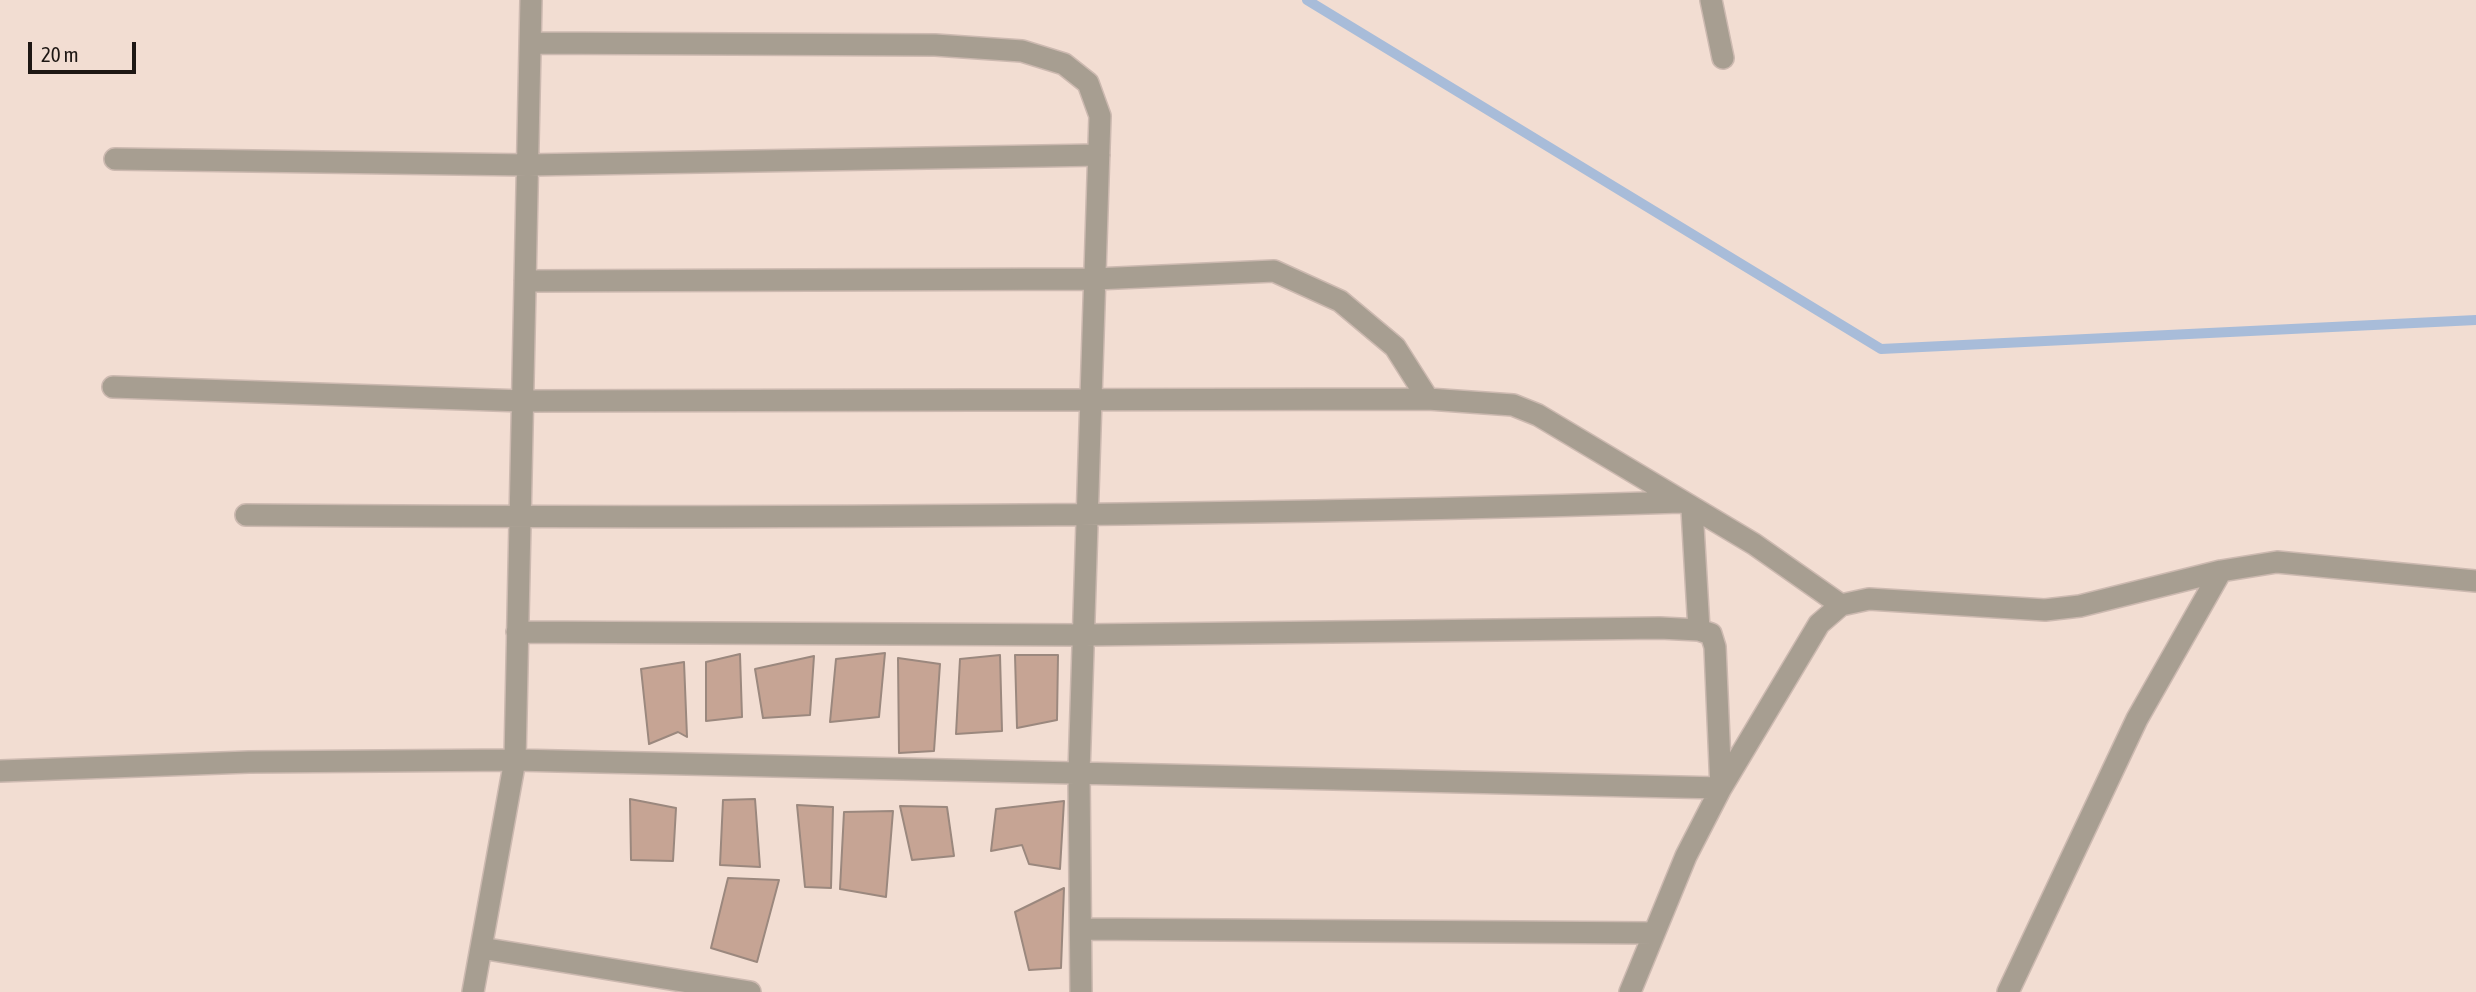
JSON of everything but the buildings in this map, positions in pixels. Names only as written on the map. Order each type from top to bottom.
[{"type":"street","points":[[473,992],[514,760],[531,0]]},
{"type":"street","points":[[1711,0],[1723,58]]},
{"type":"street","points":[[531,43],[935,45],[1022,51],[1064,64],[1088,82],[1100,116],[1079,772],[1082,992]]},
{"type":"street","points":[[115,159],[528,165],[1099,155]]},
{"type":"street","points":[[525,281],[1095,279],[1274,271],[1340,301],[1395,347],[1428,400]]},
{"type":"street","points":[[113,387],[523,401],[1428,400],[1513,405],[1538,415],[1754,544],[1841,605]]},
{"type":"street","points":[[246,515],[520,518],[1087,514],[1687,505]]},
{"type":"street","points":[[1687,505],[1699,630]]},
{"type":"street","points":[[1630,992],[1686,856],[1721,788],[1819,624],[1841,605],[1869,599],[2045,610],[2080,606],[2221,571],[2277,562],[2476,581]]},
{"type":"street","points":[[2008,992],[2137,719],[2221,571]]},
{"type":"street","points":[[517,632],[1084,635],[1660,628],[1699,630],[1711,634],[1715,647],[1721,788]]},
{"type":"street","points":[[0,771],[249,762],[514,760],[1721,788]]},
{"type":"street","points":[[1081,929],[1654,933]]},
{"type":"street","points":[[481,948],[750,992]]},
{"type":"waterway","points":[[1307,0],[1881,349],[2476,320]]}]
